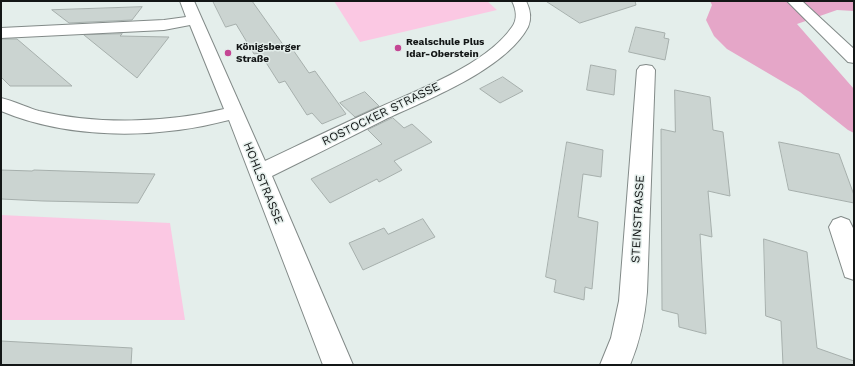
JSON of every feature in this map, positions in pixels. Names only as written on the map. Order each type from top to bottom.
[{"type":"street","name":"ROSTOCKER STRASSE","points":[[259,173],[474,68],[499,50],[520,29],[523,20],[523,8],[519,1]]},
{"type":"street","points":[[794,1],[854,58]]},
{"type":"street","points":[[1,33],[164,25],[191,10]]},
{"type":"street","name":"HOHLSTRASSE","points":[[191,10],[235,112],[338,365]]},
{"type":"street","name":"STEINSTRASSE","points":[[615,365],[620,356],[629,327],[634,292],[646,70]]},
{"type":"street","points":[[1,104],[30,115],[97,125],[136,126],[178,124],[235,112]]},
{"type":"street","points":[[841,227],[854,269]]},
{"type":"shaded area","points":[[334,1],[487,1],[497,10],[360,42]]},
{"type":"shaded area","points":[[710,1],[854,1],[854,11],[837,10],[797,24],[854,89],[854,133],[848,130],[800,92],[727,49],[714,36],[706,20],[712,5]]},
{"type":"shaded area","points":[[1,215],[170,223],[185,320],[1,320]]},
{"type":"building","points":[[213,1],[252,1],[284,46],[289,44],[309,73],[315,71],[346,114],[322,124],[312,113],[307,115],[285,81],[279,83],[260,53],[254,54],[236,24],[226,27]]},
{"type":"building","points":[[546,1],[635,1],[636,5],[580,23]]},
{"type":"building","points":[[142,7],[132,20],[69,23],[52,10]]},
{"type":"building","points":[[636,27],[665,33],[664,38],[669,39],[665,60],[629,52]]},
{"type":"building","points":[[122,34],[120,36],[169,37],[137,78],[84,35]]},
{"type":"building","points":[[1,39],[17,39],[72,86],[10,86],[1,77]]},
{"type":"building","points":[[591,65],[616,70],[614,95],[587,90]]},
{"type":"building","points":[[503,77],[523,91],[500,103],[480,89]]},
{"type":"building","points":[[675,90],[710,97],[713,130],[723,132],[730,196],[708,191],[712,237],[700,234],[706,334],[679,327],[678,314],[662,310],[661,129],[675,132]]},
{"type":"building","points":[[365,92],[379,106],[355,117],[340,103]]},
{"type":"building","points":[[393,118],[404,128],[412,124],[432,142],[394,161],[402,170],[379,182],[377,179],[330,203],[311,179],[382,144],[368,130]]},
{"type":"building","points":[[567,142],[603,150],[601,177],[583,174],[578,217],[598,222],[592,289],[585,287],[584,300],[554,292],[556,280],[546,277]]},
{"type":"building","points":[[779,142],[839,154],[854,195],[854,203],[789,190]]},
{"type":"building","points":[[1,170],[155,174],[138,203],[43,201],[1,199]]},
{"type":"building","points":[[423,219],[435,237],[363,270],[349,243],[384,228],[388,234]]},
{"type":"building","points":[[764,239],[807,252],[817,348],[854,361],[854,365],[783,365],[781,321],[766,316]]},
{"type":"building","points":[[1,341],[132,348],[131,365],[1,365]]},
{"type":"place","name":"Realschule Plus Idar-Oberstein","points":[[398,48]]},
{"type":"place","name":"Königsberger Straße","points":[[228,53]]}]
